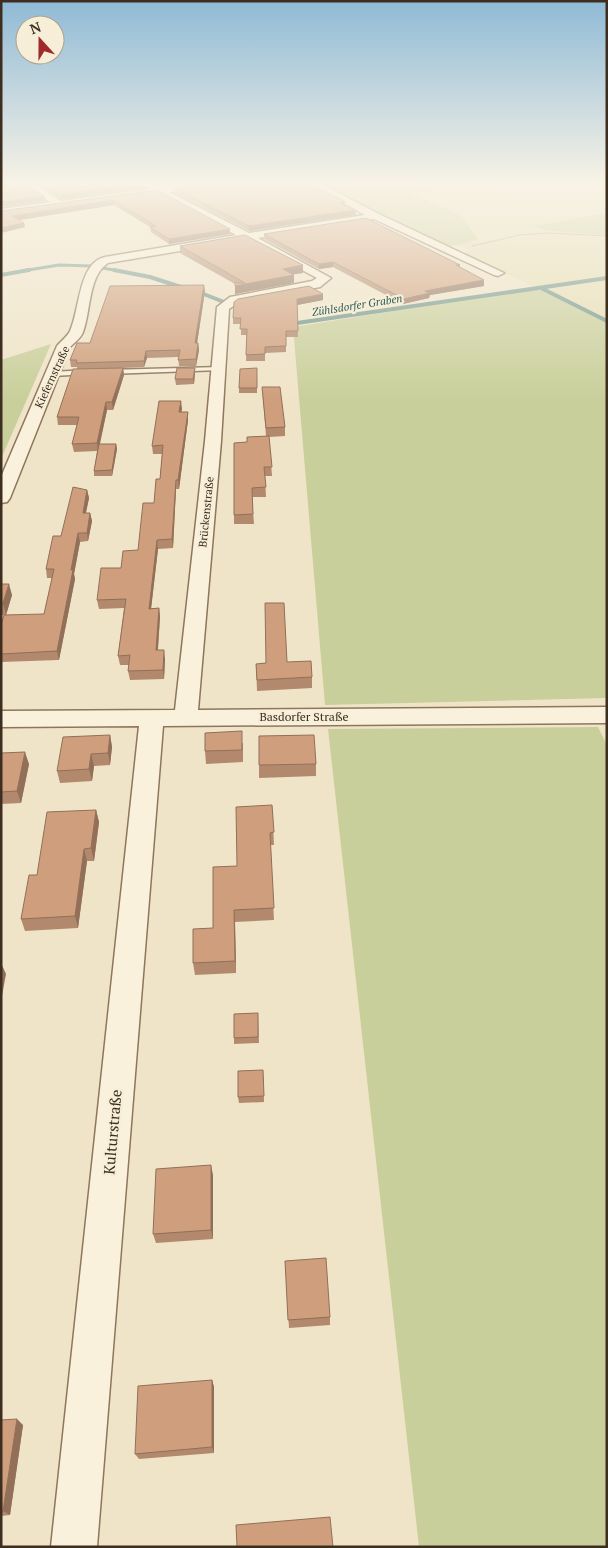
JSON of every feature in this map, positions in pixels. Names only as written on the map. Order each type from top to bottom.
[{"type":"street","name":"Kiefernstraße","points":[[1,498],[64,346],[76,333],[88,285],[97,265],[104,260],[134,255]]},
{"type":"street","name":"Brückenstraße","points":[[186,718],[220,369],[223,307],[234,300],[316,284],[325,278],[282,255]]},
{"type":"street","points":[[458,255],[498,273]]},
{"type":"street","name":"Basdorfer Straße","points":[[1,719],[607,715]]},
{"type":"street","name":"Kulturstraße","points":[[74,1547],[152,718]]},
{"type":"lane","points":[[100,372],[220,369]]},
{"type":"lane","points":[[52,374],[92,372]]},
{"type":"shaded area","points":[[464,255],[607,255],[607,319]]},
{"type":"green space","points":[[537,288],[607,319],[607,698],[325,705],[293,327]]},
{"type":"green space","points":[[51,344],[1,459],[1,360]]},
{"type":"green space","points":[[598,727],[607,745],[607,1547],[419,1547],[328,729]]},
{"type":"building","points":[[196,255],[284,255],[303,265],[283,269],[294,275],[235,286],[235,283],[245,283]]},
{"type":"building","points":[[303,255],[440,255],[484,280],[425,291],[430,293],[404,299],[333,262],[319,264]]},
{"type":"building","points":[[204,285],[195,343],[198,343],[196,359],[178,360],[180,350],[146,351],[144,361],[76,363],[77,360],[70,360],[77,343],[90,343],[110,286]]},
{"type":"building","points":[[309,286],[323,294],[297,299],[298,331],[286,331],[286,346],[265,347],[265,354],[246,355],[247,329],[240,329],[241,318],[233,318],[234,302],[238,299]]},
{"type":"building","points":[[123,368],[112,402],[106,402],[97,443],[72,444],[79,417],[57,417],[73,369]]},
{"type":"building","points":[[177,368],[195,368],[193,379],[175,379]]},
{"type":"building","points":[[257,368],[257,388],[239,388],[240,369]]},
{"type":"building","points":[[262,387],[280,387],[285,427],[266,428]]},
{"type":"building","points":[[159,401],[181,401],[179,412],[188,412],[178,480],[176,480],[172,539],[157,540],[149,609],[159,608],[156,650],[164,650],[163,670],[128,671],[130,655],[118,656],[126,599],[97,600],[101,568],[121,568],[123,551],[138,550],[143,503],[154,503],[156,479],[160,479],[163,445],[152,446]]},
{"type":"building","points":[[269,436],[272,467],[264,467],[266,487],[252,488],[253,514],[234,515],[234,443],[247,442],[247,437]]},
{"type":"building","points":[[99,444],[116,444],[112,470],[94,471]]},
{"type":"building","points":[[73,487],[87,490],[83,513],[90,513],[87,533],[78,533],[71,570],[73,570],[57,651],[1,654],[1,625],[4,615],[44,614],[54,569],[46,569],[53,536],[61,536]]},
{"type":"building","points":[[1,584],[9,584],[3,603],[1,603]]},
{"type":"building","points":[[265,603],[284,603],[287,662],[311,661],[312,677],[257,680],[256,664],[266,663]]},
{"type":"building","points":[[242,731],[242,750],[205,751],[205,733]]},
{"type":"building","points":[[110,735],[108,753],[91,754],[89,769],[57,771],[63,737]]},
{"type":"building","points":[[314,735],[316,764],[259,765],[259,736]]},
{"type":"building","points":[[25,752],[17,791],[1,792],[1,753]]},
{"type":"building","points":[[272,805],[274,832],[270,833],[274,908],[234,910],[235,961],[193,963],[193,929],[213,928],[213,867],[237,866],[236,807]]},
{"type":"building","points":[[96,810],[91,848],[84,849],[75,916],[21,919],[29,875],[37,875],[47,812]]},
{"type":"building","points":[[258,1013],[258,1037],[234,1038],[234,1014]]},
{"type":"building","points":[[263,1070],[264,1096],[238,1097],[238,1071]]},
{"type":"building","points":[[211,1165],[211,1230],[153,1234],[156,1169]]},
{"type":"building","points":[[326,1258],[330,1317],[288,1320],[285,1261]]},
{"type":"building","points":[[212,1380],[212,1447],[135,1454],[138,1386]]},
{"type":"building","points":[[17,1419],[3,1511],[1,1511],[1,1420]]},
{"type":"building","points":[[330,1517],[333,1547],[237,1547],[236,1525]]},
{"type":"waterway","name":"Zühlsdorfer Graben","points":[[22,271],[59,265],[91,266]]},
{"type":"waterway","name":"Zühlsdorfer Graben","points":[[102,268],[114,270]]},
{"type":"waterway","name":"Zühlsdorfer Graben","points":[[1,275],[29,270]]},
{"type":"waterway","name":"Zühlsdorfer Graben","points":[[114,270],[120,271]]},
{"type":"waterway","name":"Zühlsdorfer Graben","points":[[114,270],[150,277],[184,288]]},
{"type":"waterway","name":"Zühlsdorfer Graben","points":[[290,324],[607,278]]},
{"type":"waterway","points":[[543,289],[607,321]]},
{"type":"waterway","name":"Zühlsdorfer Graben","points":[[196,291],[224,302]]}]
